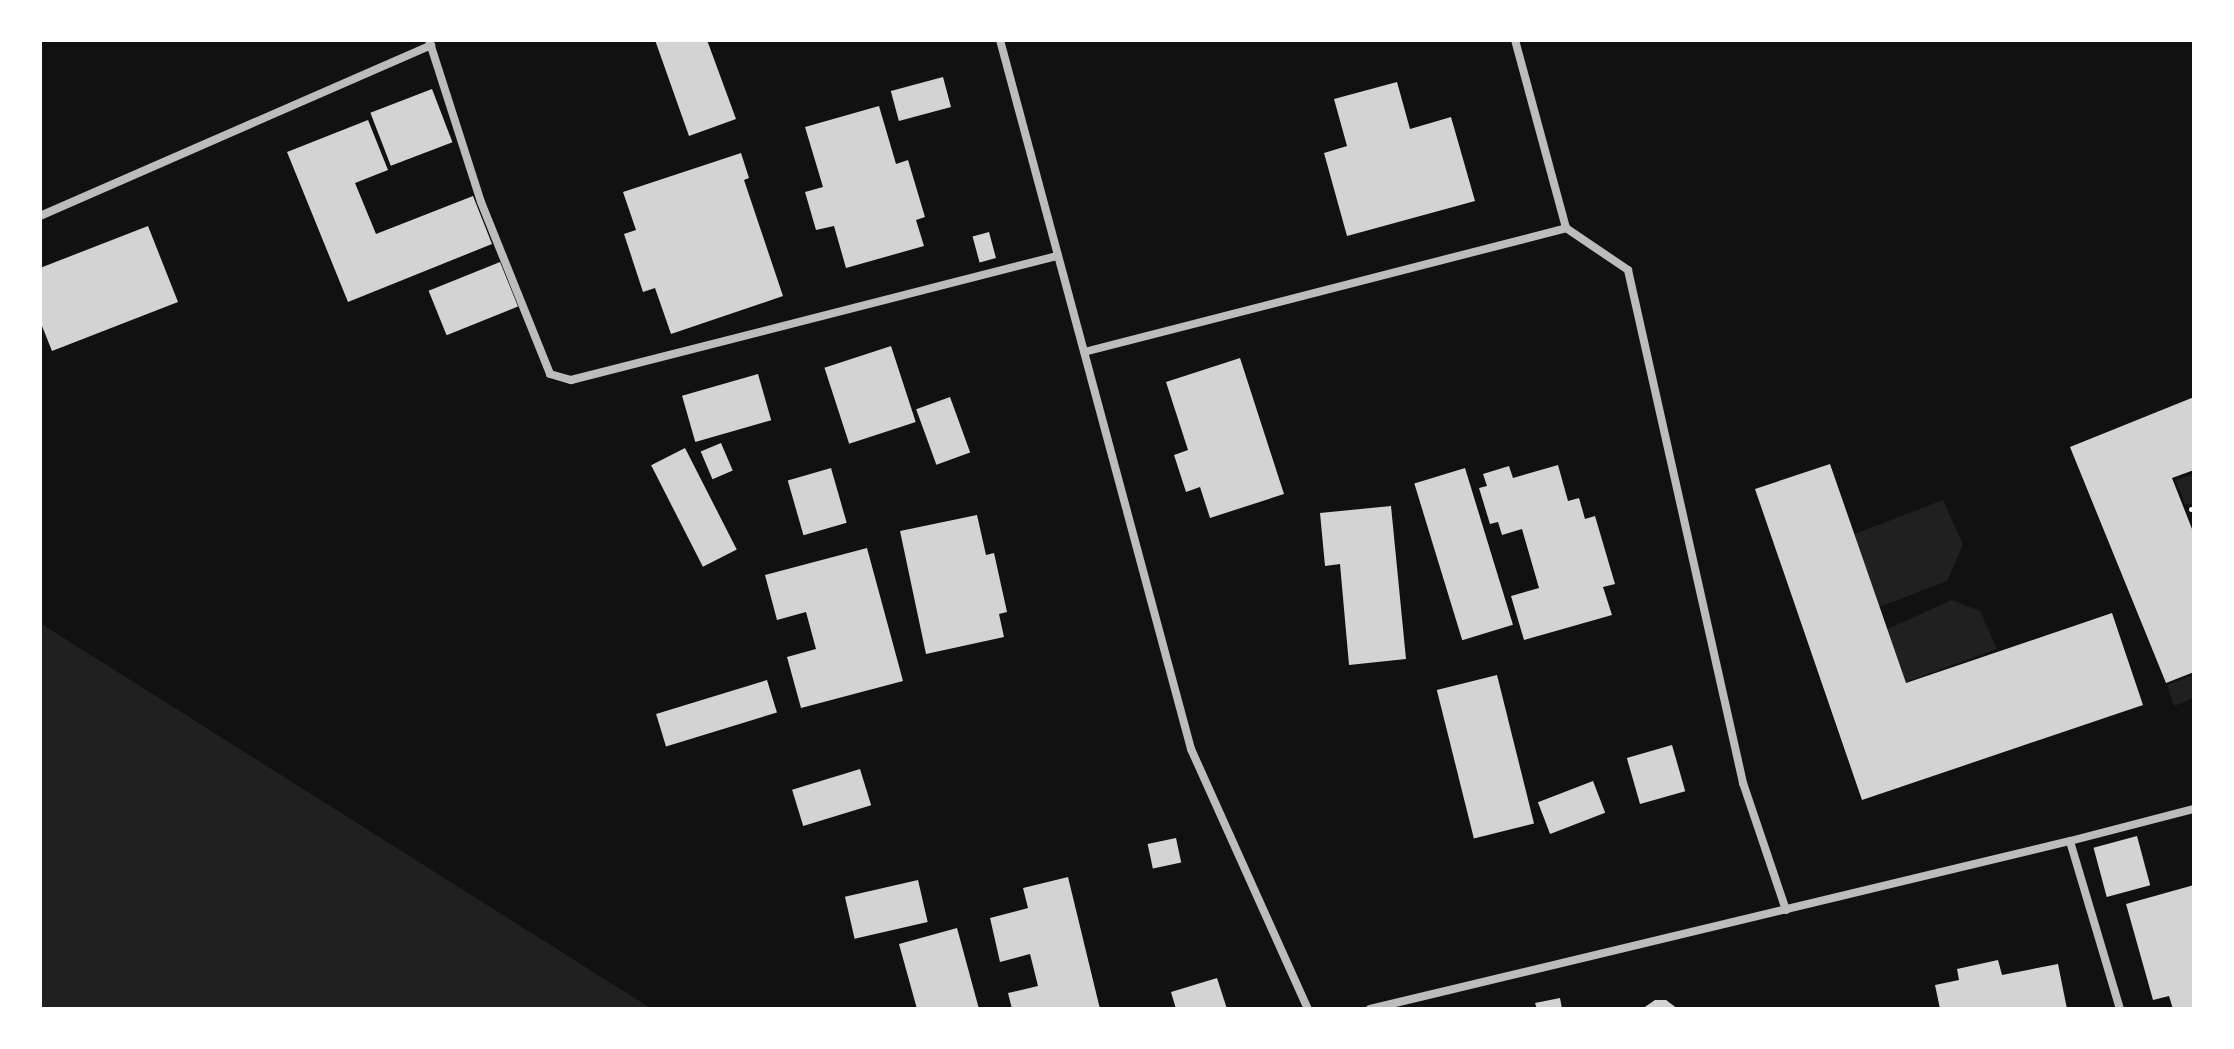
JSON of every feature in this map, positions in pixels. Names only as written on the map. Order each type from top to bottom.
[{"type":"street","points":[[1000,40],[1057,256],[1088,351],[1191,749],[1308,1009]]},
{"type":"street","points":[[1515,40],[1566,228],[1628,270],[1743,783],[1786,910]]},
{"type":"street","points":[[40,216],[430,43],[481,202],[550,374],[571,380],[1057,256]]},
{"type":"street","points":[[1088,351],[1566,228]]},
{"type":"street","points":[[1370,1009],[2194,809]]},
{"type":"street","points":[[2070,841],[2120,1009]]},
{"type":"shaded area","points":[[2194,474],[2194,505],[2185,504],[2176,480]]},
{"type":"shaded area","points":[[1943,500],[1963,545],[1947,581],[1874,609],[1847,537]]},
{"type":"shaded area","points":[[1952,600],[1980,611],[1997,649],[1903,683],[1883,631]]},
{"type":"shaded area","points":[[40,623],[652,1009],[40,1009]]},
{"type":"shaded area","points":[[2194,675],[2194,698],[2174,706],[2167,685]]},
{"type":"building","points":[[655,40],[707,40],[736,119],[689,136]]},
{"type":"building","points":[[943,77],[951,107],[899,121],[891,91]]},
{"type":"building","points":[[1397,82],[1410,129],[1451,117],[1475,201],[1347,236],[1324,153],[1347,146],[1334,99]]},
{"type":"building","points":[[432,89],[452,142],[391,166],[370,113]]},
{"type":"building","points":[[879,106],[896,164],[908,160],[925,217],[916,220],[924,246],[846,268],[834,226],[816,230],[805,192],[823,187],[805,127]]},
{"type":"building","points":[[368,120],[388,170],[355,183],[376,234],[473,196],[492,244],[348,302],[287,152]]},
{"type":"building","points":[[741,153],[749,178],[744,180],[783,296],[671,334],[655,288],[643,292],[624,234],[636,230],[623,192]]},
{"type":"building","points":[[148,226],[178,302],[52,351],[40,321],[40,268]]},
{"type":"building","points":[[989,232],[996,258],[980,262],[973,236]]},
{"type":"building","points":[[500,262],[518,307],[447,335],[429,291]]},
{"type":"building","points":[[891,346],[916,422],[849,444],[824,368]]},
{"type":"building","points":[[1240,358],[1284,494],[1210,518],[1200,487],[1186,492],[1174,455],[1188,450],[1166,382]]},
{"type":"building","points":[[758,374],[771,420],[695,442],[682,396]]},
{"type":"building","points":[[950,397],[970,452],[936,465],[916,409]]},
{"type":"building","points":[[2194,397],[2194,470],[2172,478],[2194,534],[2194,672],[2166,683],[2070,447]]},
{"type":"building","points":[[721,443],[733,471],[712,479],[701,452]]},
{"type":"building","points":[[685,448],[737,550],[703,567],[651,465]]},
{"type":"building","points":[[1830,464],[1906,683],[2112,613],[2143,705],[1862,800],[1755,489]]},
{"type":"building","points":[[1558,465],[1568,501],[1579,498],[1585,519],[1595,516],[1615,584],[1603,587],[1612,615],[1524,640],[1511,596],[1539,588],[1522,529],[1502,535],[1498,522],[1490,524],[1479,488],[1487,486],[1483,474],[1509,466],[1513,478]]},
{"type":"building","points":[[831,468],[847,523],[803,535],[788,480]]},
{"type":"building","points":[[1465,468],[1513,625],[1462,640],[1414,483]]},
{"type":"building","points":[[1391,506],[1406,659],[1349,665],[1340,564],[1325,566],[1320,513]]},
{"type":"building","points":[[977,515],[986,555],[994,553],[1007,612],[999,614],[1004,637],[926,654],[900,531]]},
{"type":"building","points":[[867,548],[903,681],[801,708],[787,657],[816,649],[806,612],[777,620],[765,575]]},
{"type":"building","points":[[1497,675],[1534,823],[1474,838],[1437,690]]},
{"type":"building","points":[[767,680],[777,713],[666,746],[656,714]]},
{"type":"building","points":[[1672,745],[1685,791],[1640,804],[1627,758]]},
{"type":"building","points":[[860,769],[871,805],[803,826],[792,790]]},
{"type":"building","points":[[1593,781],[1605,813],[1550,834],[1538,802]]},
{"type":"building","points":[[2137,836],[2150,885],[2107,897],[2094,848]]},
{"type":"building","points":[[1176,838],[1181,862],[1153,868],[1148,844]]},
{"type":"building","points":[[1068,877],[1100,1009],[1012,1009],[1008,993],[1038,986],[1030,954],[1000,962],[990,918],[1028,908],[1023,888]]},
{"type":"building","points":[[918,880],[928,922],[855,939],[845,897]]},
{"type":"building","points":[[2194,885],[2194,1009],[2173,1009],[2169,996],[2153,1000],[2126,904]]},
{"type":"building","points":[[957,928],[979,1009],[917,1009],[899,944]]},
{"type":"building","points":[[1998,960],[2002,975],[2058,964],[2067,1009],[1940,1009],[1935,985],[1959,980],[1957,969]]},
{"type":"building","points":[[1217,978],[1227,1009],[1176,1009],[1171,992]]},
{"type":"building","points":[[1560,998],[1562,1009],[1537,1009],[1535,1003]]},
{"type":"building","points":[[1655,1000],[1666,1000],[1678,1009],[1642,1009]]}]
